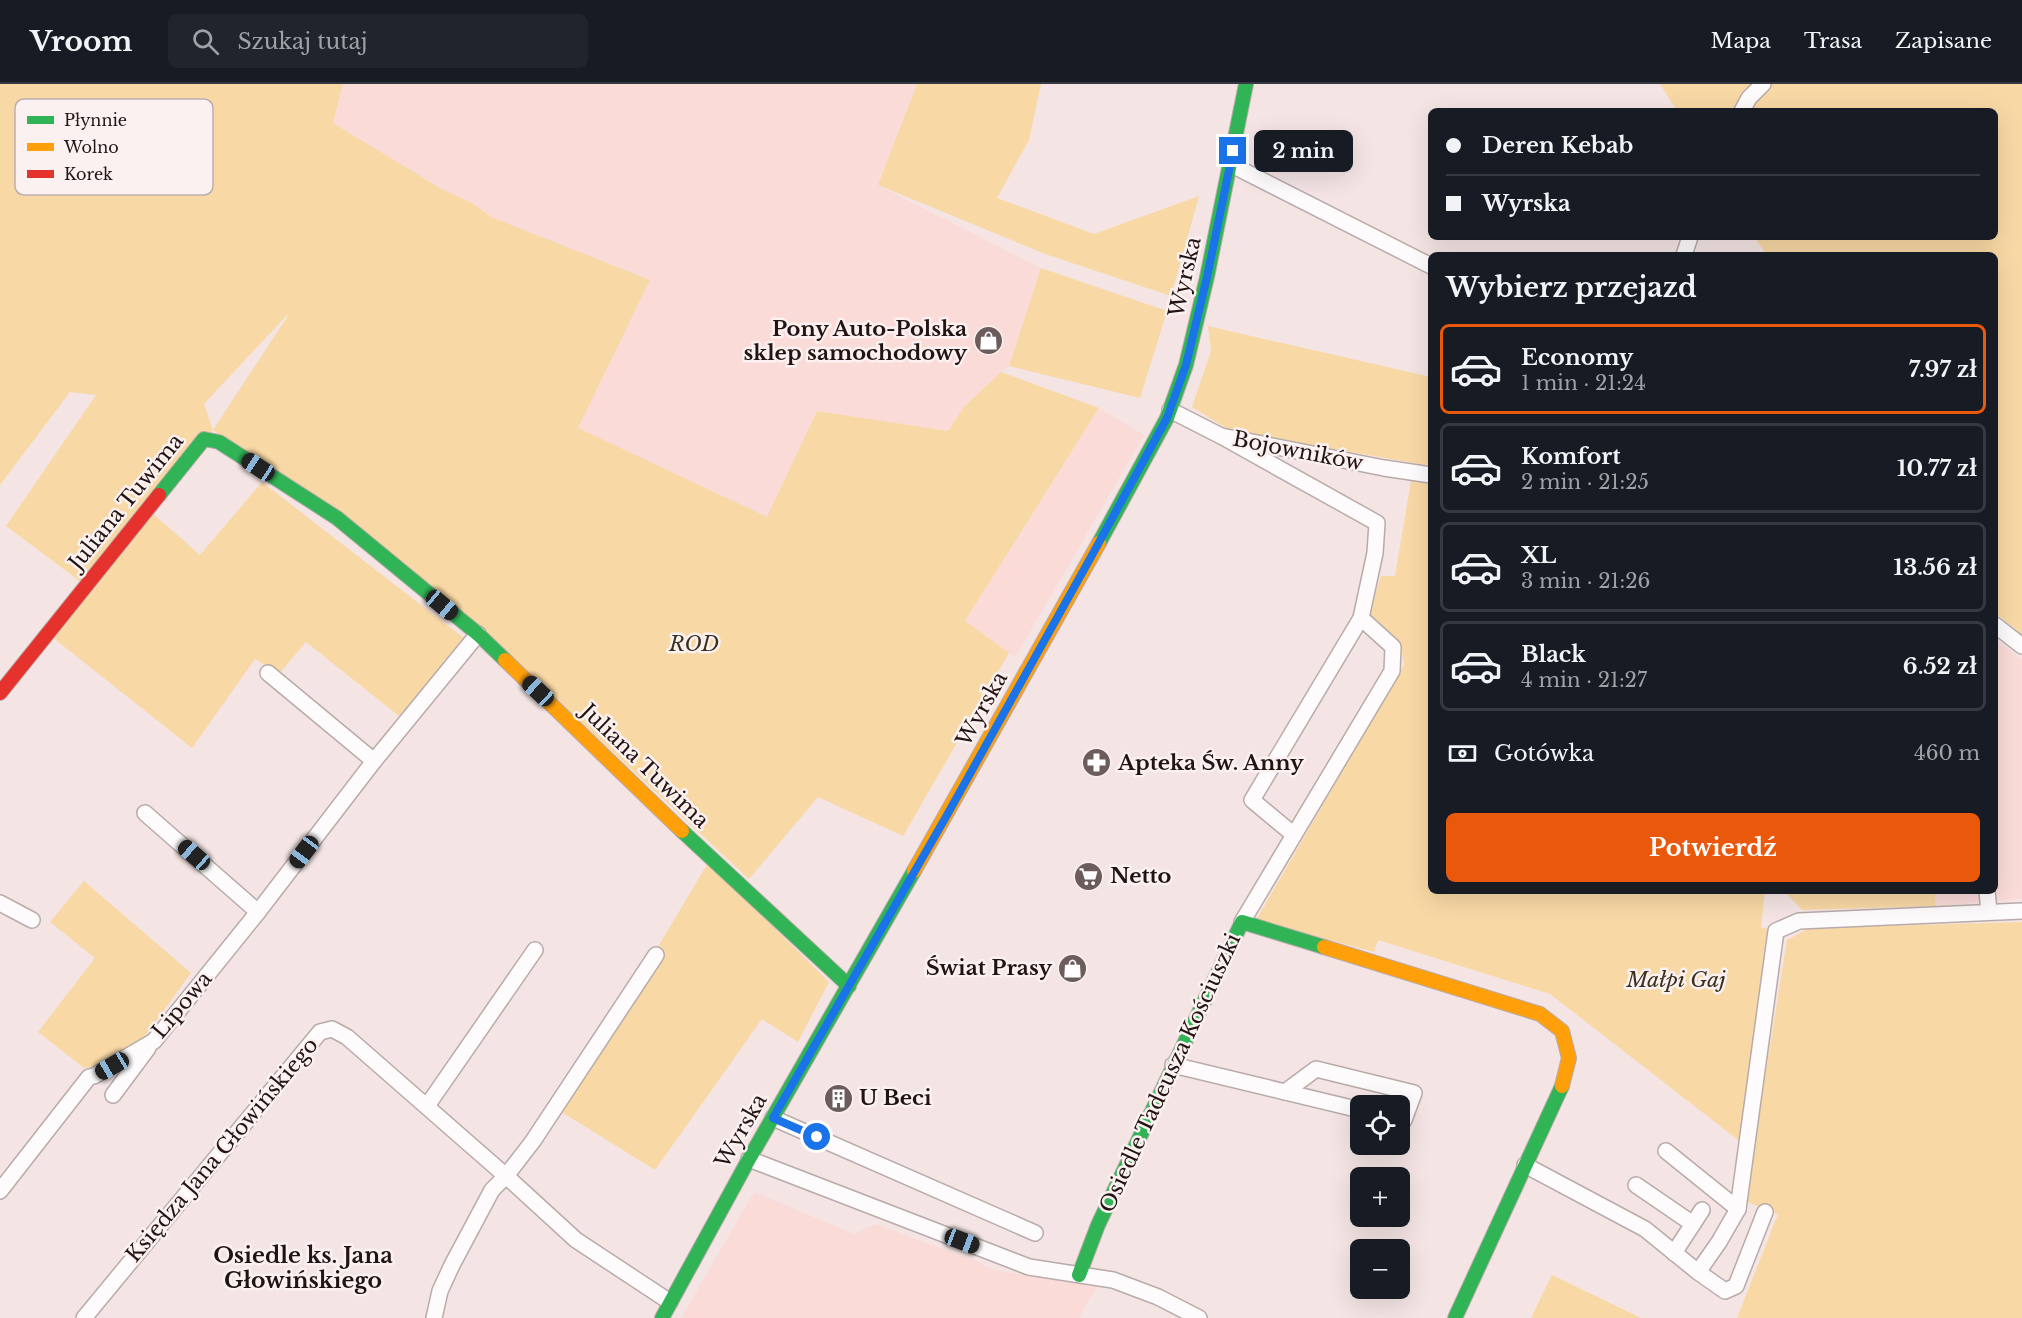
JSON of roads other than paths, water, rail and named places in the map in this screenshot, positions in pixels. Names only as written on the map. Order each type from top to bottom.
[{"type":"street","name":"Wyrska","points":[[662,1318],[749,1159],[1091,557],[1170,410],[1188,354],[1207,277],[1246,84]]},
{"type":"street","points":[[1744,108],[1749,98],[1763,84]]},
{"type":"street","points":[[1230,164],[1428,264]]},
{"type":"street","name":"Bojowników","points":[[1170,410],[1221,436],[1428,475]]},
{"type":"street","points":[[1221,436],[1377,523],[1376,552],[1361,618],[1252,800],[1294,835]]},
{"type":"street","name":"Juliana Tuwima","points":[[0,693],[204,439],[219,442],[337,518],[478,634],[705,854],[849,986]]},
{"type":"street","points":[[1242,922],[1392,671],[1393,646],[1361,618]]},
{"type":"street","points":[[1998,627],[2022,646]]},
{"type":"street","name":"Lipowa","points":[[0,1191],[89,1077],[154,1041],[258,912],[374,761],[478,634]]},
{"type":"street","points":[[268,673],[374,761]]},
{"type":"street","points":[[145,813],[258,912]]},
{"type":"street","points":[[1987,894],[1989,912]]},
{"type":"street","points":[[0,903],[32,920]]},
{"type":"street","points":[[1698,1272],[1738,1209],[1776,931],[1799,921],[2022,911]]},
{"type":"street","name":"Osiedle Tadeusza Kościuszki","points":[[1079,1275],[1096,1230],[1242,922],[1540,1014],[1562,1031],[1569,1058],[1561,1092],[1455,1318]]},
{"type":"street","points":[[427,1106],[535,950]]},
{"type":"street","points":[[434,1318],[441,1291],[452,1265],[492,1190],[533,1141],[656,955]]},
{"type":"street","name":"Księdza Jana Głowińskiego","points":[[84,1318],[320,1032],[332,1029],[347,1037],[427,1106],[576,1240],[670,1302]]},
{"type":"street","points":[[113,1095],[154,1041]]},
{"type":"street","points":[[1173,1065],[1350,1108]]},
{"type":"street","points":[[1285,1092],[1316,1069],[1414,1093],[1410,1104]]},
{"type":"street","points":[[773,1118],[1035,1233]]},
{"type":"street","points":[[1666,1151],[1738,1209]]},
{"type":"street","points":[[749,1159],[1029,1267],[1113,1280],[1158,1297],[1199,1318]]},
{"type":"street","points":[[1526,1165],[1646,1229],[1725,1291],[1736,1286],[1765,1212]]},
{"type":"street","points":[[1636,1185],[1693,1224]]},
{"type":"street","points":[[1674,1253],[1702,1210]]},
{"type":"place","name":"Pony Auto-Polska sklep samochodowy","points":[[988,341]]},
{"type":"place","name":"Apteka Św. Anny","points":[[1097,763]]},
{"type":"place","name":"Netto","points":[[1089,876]]},
{"type":"place","name":"Świat Prasy","points":[[1073,968]]},
{"type":"place","name":"U Beci","points":[[838,1098]]},
{"type":"district","name":"Osiedle ks. Jana Głowińskiego","points":[[303,1268]]},
{"type":"park label","name":"ROD","points":[[694,644]]},
{"type":"park label","name":"Małpi Gaj","points":[[1676,980]]}]
